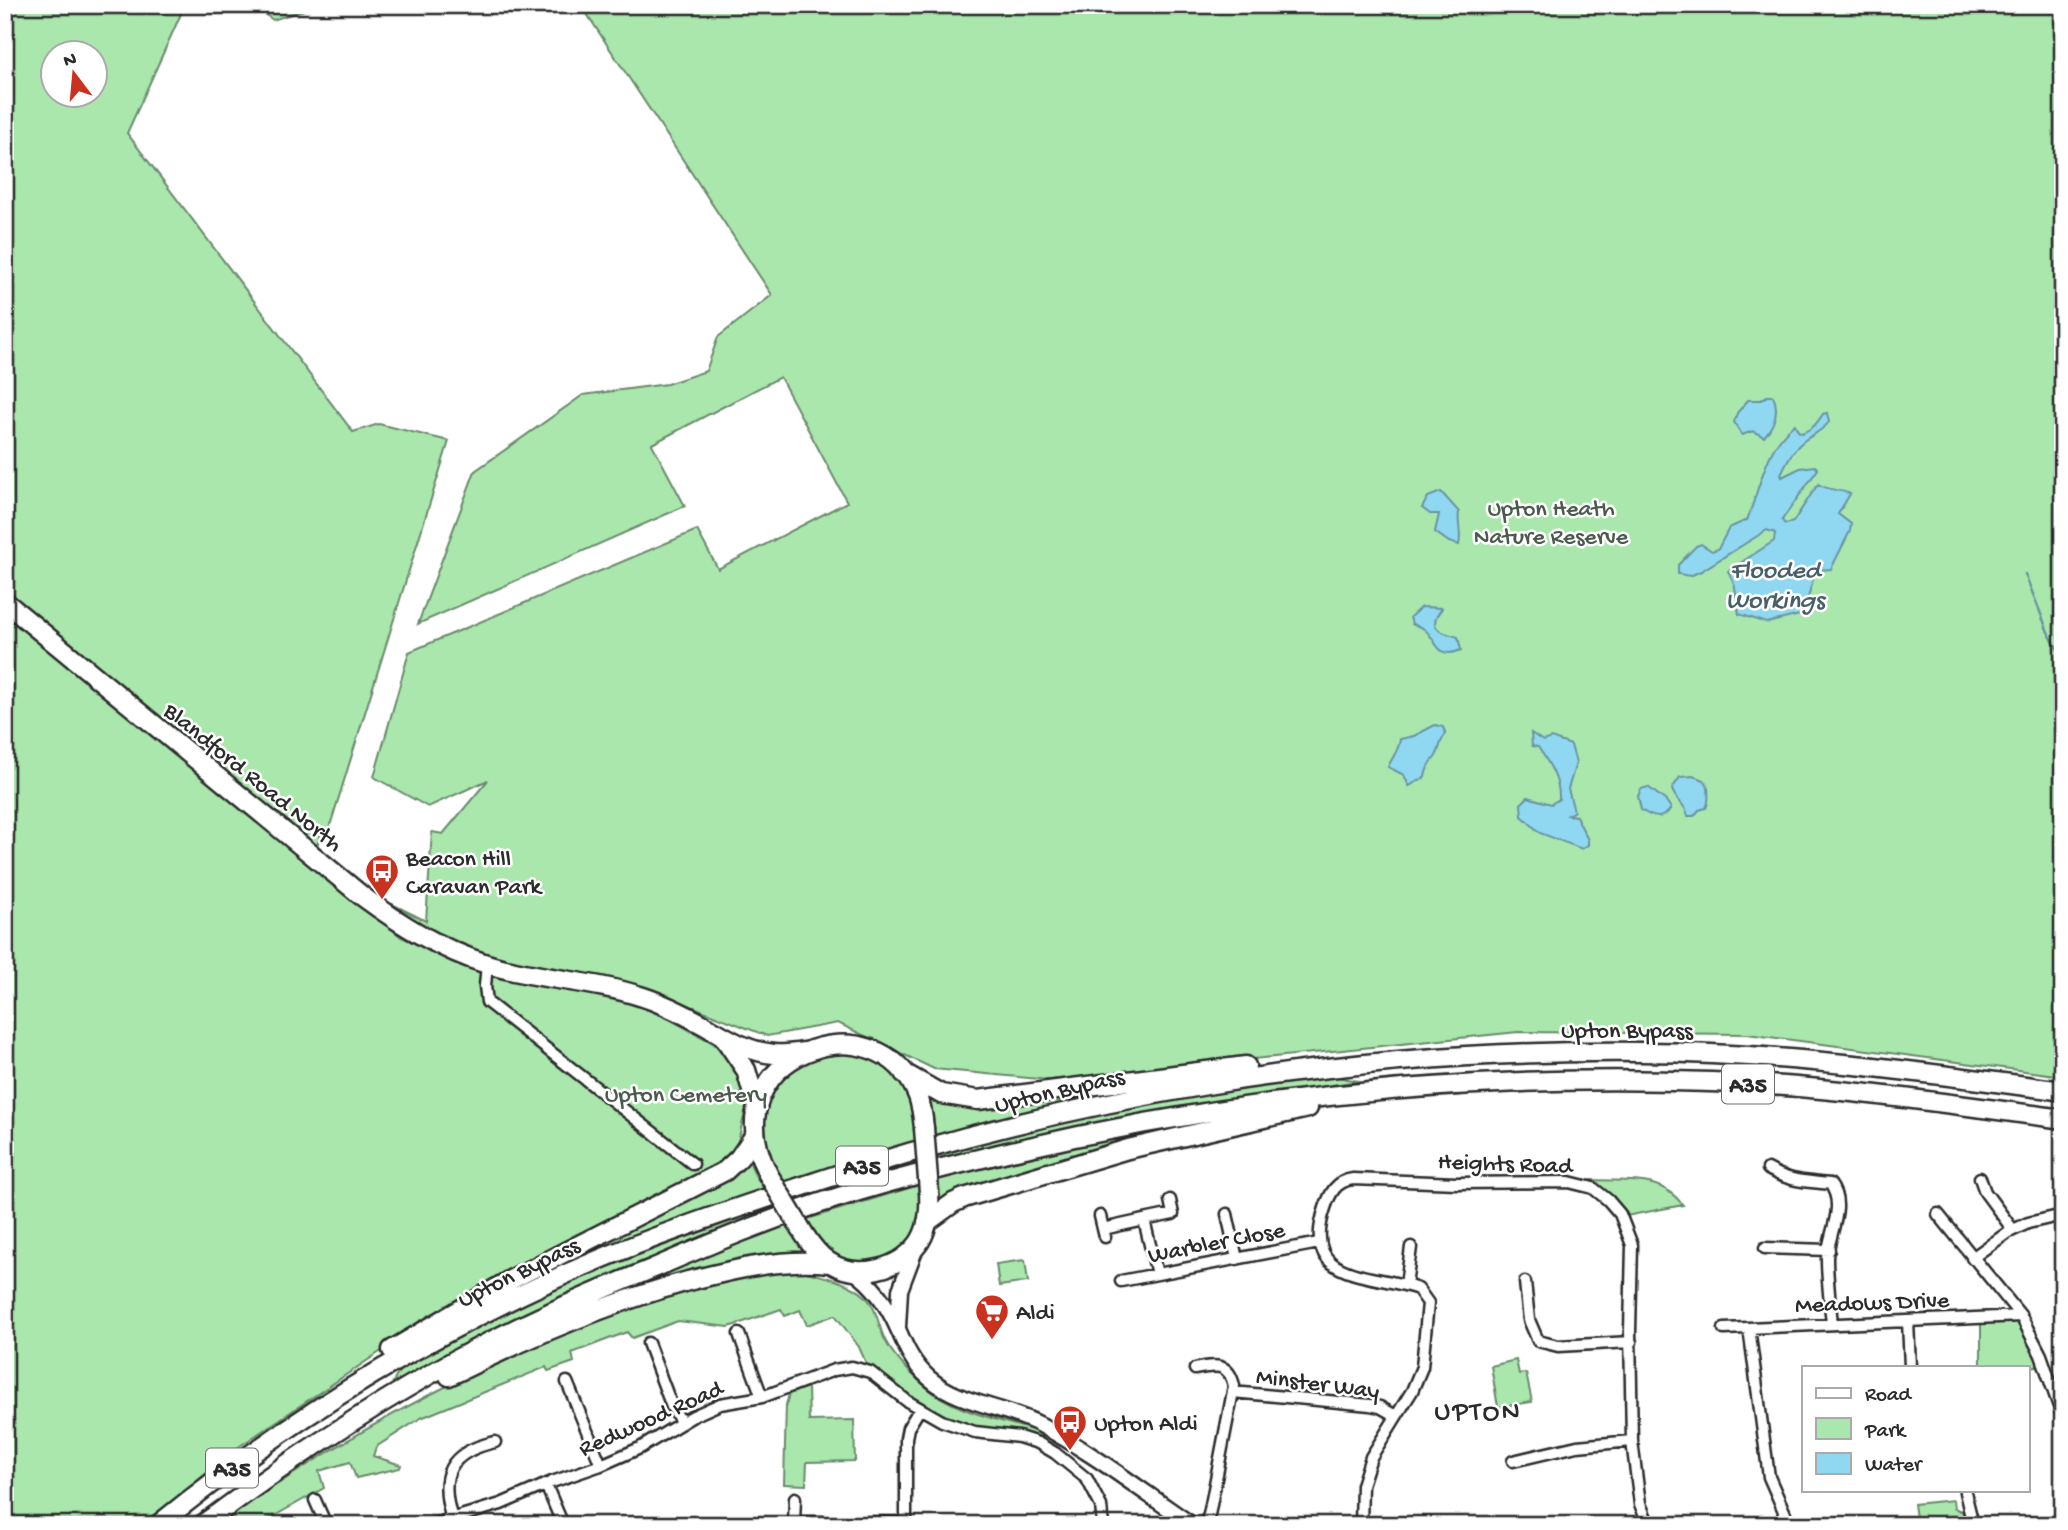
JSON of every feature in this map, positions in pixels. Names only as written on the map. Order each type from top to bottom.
[{"type":"highway","name":"Blandford Road North","points":[[5,602],[285,834],[373,904],[427,939],[487,964],[646,998],[688,1016],[725,1038],[774,1054],[805,1052]]},
{"type":"highway","name":"Blandford Road North","points":[[725,1038],[746,1070],[756,1104]]},
{"type":"highway","points":[[836,1045],[859,1046],[880,1054],[904,1073],[918,1097],[924,1128],[929,1192],[928,1222],[917,1245],[888,1267],[853,1271],[830,1263],[816,1251],[759,1155],[755,1135],[756,1104],[776,1071],[805,1052],[836,1045]]},
{"type":"highway","name":"Upton Bypass","points":[[158,1525],[222,1475],[309,1414],[414,1351],[490,1310],[571,1272],[671,1231],[838,1174],[978,1133],[1143,1094],[1357,1064],[1568,1053],[1693,1053],[1845,1063],[2063,1091]]},
{"type":"highway","name":"A35","points":[[904,1073],[941,1094],[978,1100],[1316,1059],[1380,1055],[1458,1057]]},
{"type":"highway","name":"Upton Bypass","points":[[202,1525],[300,1454],[448,1364],[544,1315],[708,1245],[802,1209],[907,1177],[1081,1135],[1266,1104],[1432,1086],[1581,1080],[1717,1082],[1835,1090],[1955,1103],[2063,1119]]},
{"type":"highway","name":"A35","points":[[928,1222],[964,1198],[1128,1149],[1322,1105],[1366,1100],[1432,1086]]},
{"type":"highway","name":"A35","points":[[309,1414],[342,1385],[383,1356],[469,1303],[566,1250],[725,1171],[739,1158],[755,1135]]},
{"type":"highway","name":"A35","points":[[300,1454],[479,1361],[597,1310],[670,1286],[748,1266],[791,1261],[830,1263]]},
{"type":"main road","points":[[898,1327],[900,1290],[917,1245]]},
{"type":"main road","points":[[853,1271],[876,1290],[898,1327],[913,1362],[936,1383],[963,1397],[1039,1424],[1192,1525]]},
{"type":"street","points":[[487,964],[487,1002],[693,1164]]},
{"type":"street","points":[[1768,1169],[1781,1177],[1800,1182],[1830,1184],[1835,1191],[1838,1204],[1828,1253],[1832,1324]]},
{"type":"street","points":[[1980,1178],[1985,1192],[2013,1230]]},
{"type":"street","name":"Heights Road","points":[[1318,1242],[1321,1220],[1329,1197],[1338,1185],[1348,1180],[1570,1182],[1593,1188],[1608,1200],[1620,1213],[1632,1245],[1632,1441],[1640,1504],[1649,1525]]},
{"type":"street","points":[[1100,1216],[1104,1233],[1173,1214],[1170,1200]]},
{"type":"street","points":[[1227,1214],[1237,1259]]},
{"type":"street","points":[[1938,1214],[2021,1316],[2041,1355],[2063,1418]]},
{"type":"street","points":[[1972,1258],[2013,1230],[2028,1223],[2063,1215]]},
{"type":"street","points":[[1144,1220],[1157,1274]]},
{"type":"street","points":[[1318,1242],[1327,1260],[1338,1268],[1418,1289],[1427,1300],[1427,1323],[1419,1374],[1412,1391],[1371,1457],[1362,1485],[1361,1525]]},
{"type":"street","name":"Warbler Close","points":[[1121,1281],[1318,1242]]},
{"type":"street","points":[[1406,1285],[1411,1247]]},
{"type":"street","points":[[1765,1248],[1828,1253]]},
{"type":"street","points":[[1525,1282],[1529,1320],[1538,1341],[1558,1346],[1631,1342]]},
{"type":"street","name":"Meadows Drive","points":[[1724,1329],[2021,1316]]},
{"type":"street","points":[[1908,1321],[1910,1366]]},
{"type":"street","points":[[1749,1328],[1769,1476],[1790,1525]]},
{"type":"street","points":[[739,1334],[762,1397]]},
{"type":"street","points":[[648,1343],[672,1406],[682,1423]]},
{"type":"street","points":[[1195,1369],[1214,1365],[1223,1368],[1232,1376],[1233,1392],[1209,1515],[1204,1525]]},
{"type":"street","name":"Redwood Road","points":[[431,1525],[501,1504],[601,1465],[640,1448],[720,1404],[762,1397],[834,1370],[852,1367],[870,1372],[919,1410],[942,1421],[975,1432],[1019,1437],[1055,1452],[1090,1483],[1101,1506],[1103,1525]]},
{"type":"street","points":[[567,1382],[601,1465]]},
{"type":"street","name":"Minster Way","points":[[1233,1392],[1370,1405],[1396,1416]]},
{"type":"street","points":[[795,1498],[794,1522],[906,1524],[906,1438],[908,1428],[919,1410]]},
{"type":"street","points":[[1513,1461],[1577,1446],[1632,1441]]},
{"type":"street","points":[[452,1519],[446,1501],[445,1485],[450,1467],[470,1448],[495,1442]]},
{"type":"street","points":[[547,1485],[563,1525]]},
{"type":"street","points":[[1965,1492],[1973,1525]]},
{"type":"street","points":[[315,1500],[326,1525]]},
{"type":"green space","name":"Upton Cemetery","points":[[5,5],[185,5],[127,133],[353,432],[379,424],[449,441],[330,826],[320,836],[312,864],[401,937],[476,970],[640,1003],[713,1043],[737,1066],[746,1108],[736,1150],[696,1178],[441,1311],[231,1452],[146,1525],[5,1525]]},
{"type":"green space","points":[[251,5],[319,5],[273,20]]},
{"type":"green space","name":"Upton Heath Nature Reserve","points":[[581,5],[2063,5],[2063,1076],[1747,1034],[1518,1032],[1049,1080],[934,1069],[838,1023],[767,1036],[676,1000],[564,969],[562,977],[451,946],[390,906],[392,904],[426,921],[432,832],[443,834],[488,780],[428,807],[374,777],[409,652],[697,530],[718,569],[847,502],[780,377],[652,444],[685,506],[418,624],[475,471],[583,395],[667,384],[706,371],[718,337],[772,295]]},
{"type":"green space","points":[[827,1051],[870,1057],[892,1071],[911,1100],[916,1141],[783,1183],[774,1168],[763,1138],[767,1100],[788,1070]]},
{"type":"green space","points":[[1332,1076],[1358,1081],[1121,1118],[1005,1142],[934,1161],[934,1151],[999,1134],[1205,1091]]},
{"type":"green space","points":[[1162,1085],[1085,1099],[933,1136],[928,1097]]},
{"type":"green space","points":[[1258,1110],[937,1209],[936,1179],[1145,1131]]},
{"type":"green space","points":[[917,1156],[918,1167],[796,1206],[791,1195]]},
{"type":"green space","points":[[748,1158],[765,1191],[451,1320],[737,1172]]},
{"type":"green space","points":[[1592,1180],[1653,1184],[1674,1195],[1683,1205],[1621,1217],[1608,1200],[1574,1183]]},
{"type":"green space","points":[[919,1185],[920,1212],[916,1231],[906,1246],[887,1258],[864,1262],[841,1258],[823,1246],[804,1220]]},
{"type":"green space","points":[[771,1202],[777,1211],[404,1382],[393,1382],[400,1370],[489,1321],[588,1273]]},
{"type":"green space","points":[[786,1226],[807,1254],[560,1316],[659,1274]]},
{"type":"green space","points":[[1025,1260],[1028,1282],[999,1286],[996,1264]]},
{"type":"green space","points":[[792,1269],[835,1280],[856,1289],[873,1306],[886,1342],[894,1354],[925,1386],[937,1396],[966,1410],[1044,1434],[1038,1443],[942,1421],[870,1372],[859,1347],[835,1315],[807,1325],[800,1310],[785,1316],[781,1309],[729,1327],[678,1321],[632,1338],[627,1332],[572,1353],[574,1362],[548,1371],[546,1367],[421,1418],[376,1447],[373,1456],[401,1465],[400,1468],[356,1478],[350,1462],[319,1471],[324,1488],[258,1525],[218,1525],[350,1439],[491,1365],[564,1333],[639,1307],[715,1285]]},
{"type":"green space","points":[[2021,1316],[2044,1364],[2030,1368],[1981,1366],[1981,1318]]},
{"type":"green space","points":[[1516,1360],[1519,1374],[1526,1373],[1532,1402],[1498,1407],[1491,1366]]},
{"type":"green space","points":[[808,1387],[809,1421],[854,1420],[855,1461],[807,1462],[806,1485],[784,1484],[786,1405],[789,1394]]},
{"type":"green space","points":[[1953,1500],[1954,1508],[1963,1512],[1966,1525],[1917,1525],[1914,1504]]},
{"type":"water","points":[[1773,396],[1776,407],[1771,428],[1764,437],[1753,431],[1742,435],[1734,422],[1737,413],[1748,400],[1761,400]]},
{"type":"water","name":"Flooded Workings","points":[[1827,413],[1829,422],[1797,447],[1781,474],[1782,477],[1800,468],[1815,466],[1818,469],[1782,520],[1785,524],[1793,522],[1818,484],[1850,494],[1838,514],[1851,524],[1850,531],[1831,569],[1815,570],[1804,614],[1767,623],[1739,614],[1735,587],[1728,571],[1774,541],[1775,533],[1767,530],[1690,576],[1678,574],[1678,565],[1701,544],[1712,551],[1718,549],[1729,528],[1747,520],[1770,455],[1777,443],[1795,424],[1802,433],[1812,428],[1823,414]]},
{"type":"water","points":[[1441,492],[1459,512],[1459,545],[1449,542],[1435,532],[1439,514],[1430,514],[1422,508],[1428,497]]},
{"type":"water","points":[[1421,607],[1442,608],[1436,618],[1436,626],[1442,632],[1458,637],[1461,650],[1452,653],[1441,651],[1424,629],[1412,624],[1410,617]]},
{"type":"water","points":[[1435,725],[1443,727],[1446,734],[1425,777],[1409,786],[1404,775],[1388,767],[1400,739],[1414,736]]},
{"type":"water","points":[[1531,733],[1543,741],[1551,738],[1571,745],[1576,763],[1568,789],[1574,811],[1568,815],[1576,816],[1588,840],[1588,845],[1582,849],[1540,833],[1522,816],[1521,804],[1528,797],[1551,804],[1559,799],[1553,772],[1538,747],[1532,746]]},
{"type":"water","points":[[1693,776],[1706,782],[1708,802],[1706,808],[1699,810],[1694,816],[1688,816],[1672,789],[1680,777]]},
{"type":"water","points":[[1648,787],[1671,808],[1665,815],[1654,816],[1641,810],[1638,796],[1641,789]]},
{"type":"waterway","points":[[2025,574],[2048,632],[2061,655]]},
{"type":"place","name":"Beacon Hill Caravan Park","points":[[382,901]]},
{"type":"place","name":"Aldi","points":[[992,1341]]},
{"type":"place","name":"Upton Aldi","points":[[1070,1452]]},
{"type":"district","name":"UPTON","points":[[1478,1409]]}]
